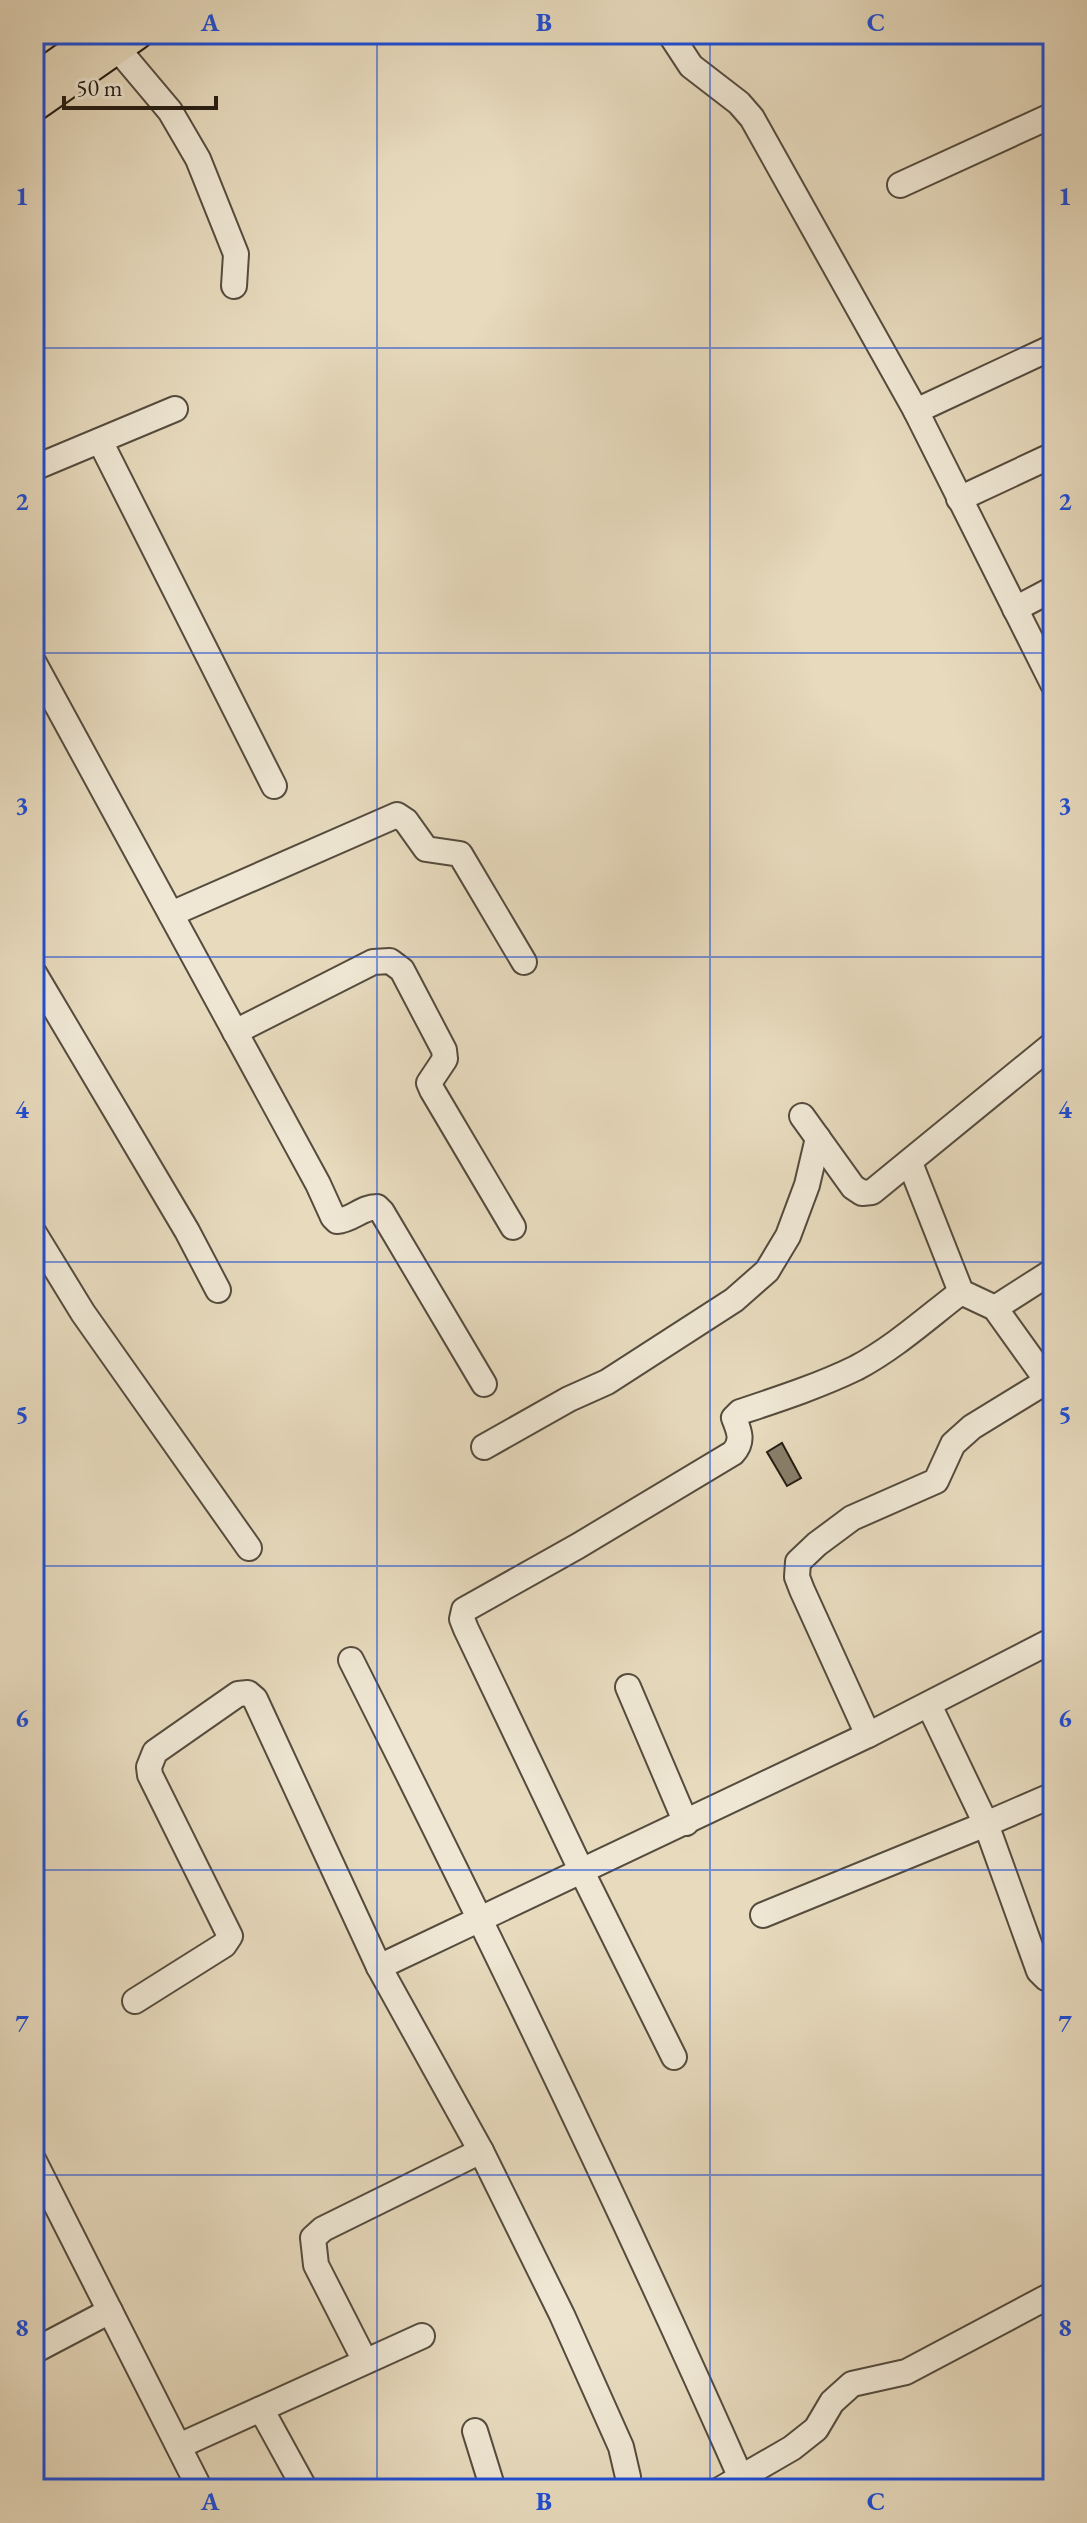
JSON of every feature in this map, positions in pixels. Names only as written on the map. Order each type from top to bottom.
[{"type":"main road","points":[[34,80],[118,39]]},
{"type":"main road","points":[[34,106],[118,39]]},
{"type":"street","points":[[670,34],[691,66],[739,103],[752,118],[916,411],[1053,684]]},
{"type":"street","points":[[118,39],[170,111],[198,159],[236,254],[234,286]]},
{"type":"street","points":[[900,185],[1053,115]]},
{"type":"street","points":[[916,411],[1053,347]]},
{"type":"street","points":[[34,468],[175,409]]},
{"type":"street","points":[[100,441],[274,786]]},
{"type":"street","points":[[959,499],[1053,455]]},
{"type":"street","points":[[1015,609],[1053,589]]},
{"type":"street","points":[[34,663],[318,1184],[333,1217],[343,1220],[370,1207],[377,1207],[382,1212],[484,1384]]},
{"type":"street","points":[[171,914],[397,815],[406,821],[426,849],[460,854],[524,962]]},
{"type":"street","points":[[235,1032],[373,962],[390,961],[402,970],[444,1050],[445,1059],[429,1083],[432,1090],[513,1227]]},
{"type":"street","points":[[34,973],[187,1231],[218,1290]]},
{"type":"street","points":[[802,1116],[853,1187],[862,1193],[872,1192],[1053,1044]]},
{"type":"street","points":[[484,1447],[569,1399],[607,1382],[734,1300],[767,1271],[788,1236],[807,1185],[818,1138]]},
{"type":"street","points":[[868,1735],[802,1590],[797,1577],[798,1562],[852,1518],[936,1481],[953,1444],[972,1427],[1050,1385],[995,1308],[961,1292],[910,1163]]},
{"type":"street","points":[[34,1233],[83,1313],[249,1548]]},
{"type":"street","points":[[995,1308],[1053,1271]]},
{"type":"street","points":[[674,2057],[466,1629],[462,1619],[464,1610],[733,1453],[740,1442],[734,1418],[740,1412],[812,1387],[858,1366],[893,1344],[961,1292]]},
{"type":"street","points":[[379,1967],[868,1735],[1053,1640]]},
{"type":"street","points":[[351,1660],[482,1919],[653,2278],[731,2484],[792,2448],[816,2429],[832,2402],[852,2384],[906,2372],[1053,2294]]},
{"type":"street","points":[[628,1687],[686,1823]]},
{"type":"street","points":[[135,2001],[224,1945],[230,1936],[150,1775],[149,1767],[155,1752],[238,1694],[248,1693],[255,1699],[379,1967],[481,2151],[562,2315],[621,2447],[628,2477],[627,2489]]},
{"type":"street","points":[[929,1705],[986,1824],[1039,1971],[1046,1978],[1053,1977]]},
{"type":"street","points":[[763,1915],[1053,1795]]},
{"type":"street","points":[[365,2361],[316,2265],[313,2238],[323,2229],[481,2151]]},
{"type":"street","points":[[34,2161],[200,2489]]},
{"type":"street","points":[[34,2351],[110,2311]]},
{"type":"street","points":[[179,2446],[422,2336]]},
{"type":"street","points":[[261,2409],[305,2489]]},
{"type":"street","points":[[475,2431],[493,2489]]},
{"type":"building","points":[[782,1443],[801,1478],[787,1486],[767,1452]]}]
